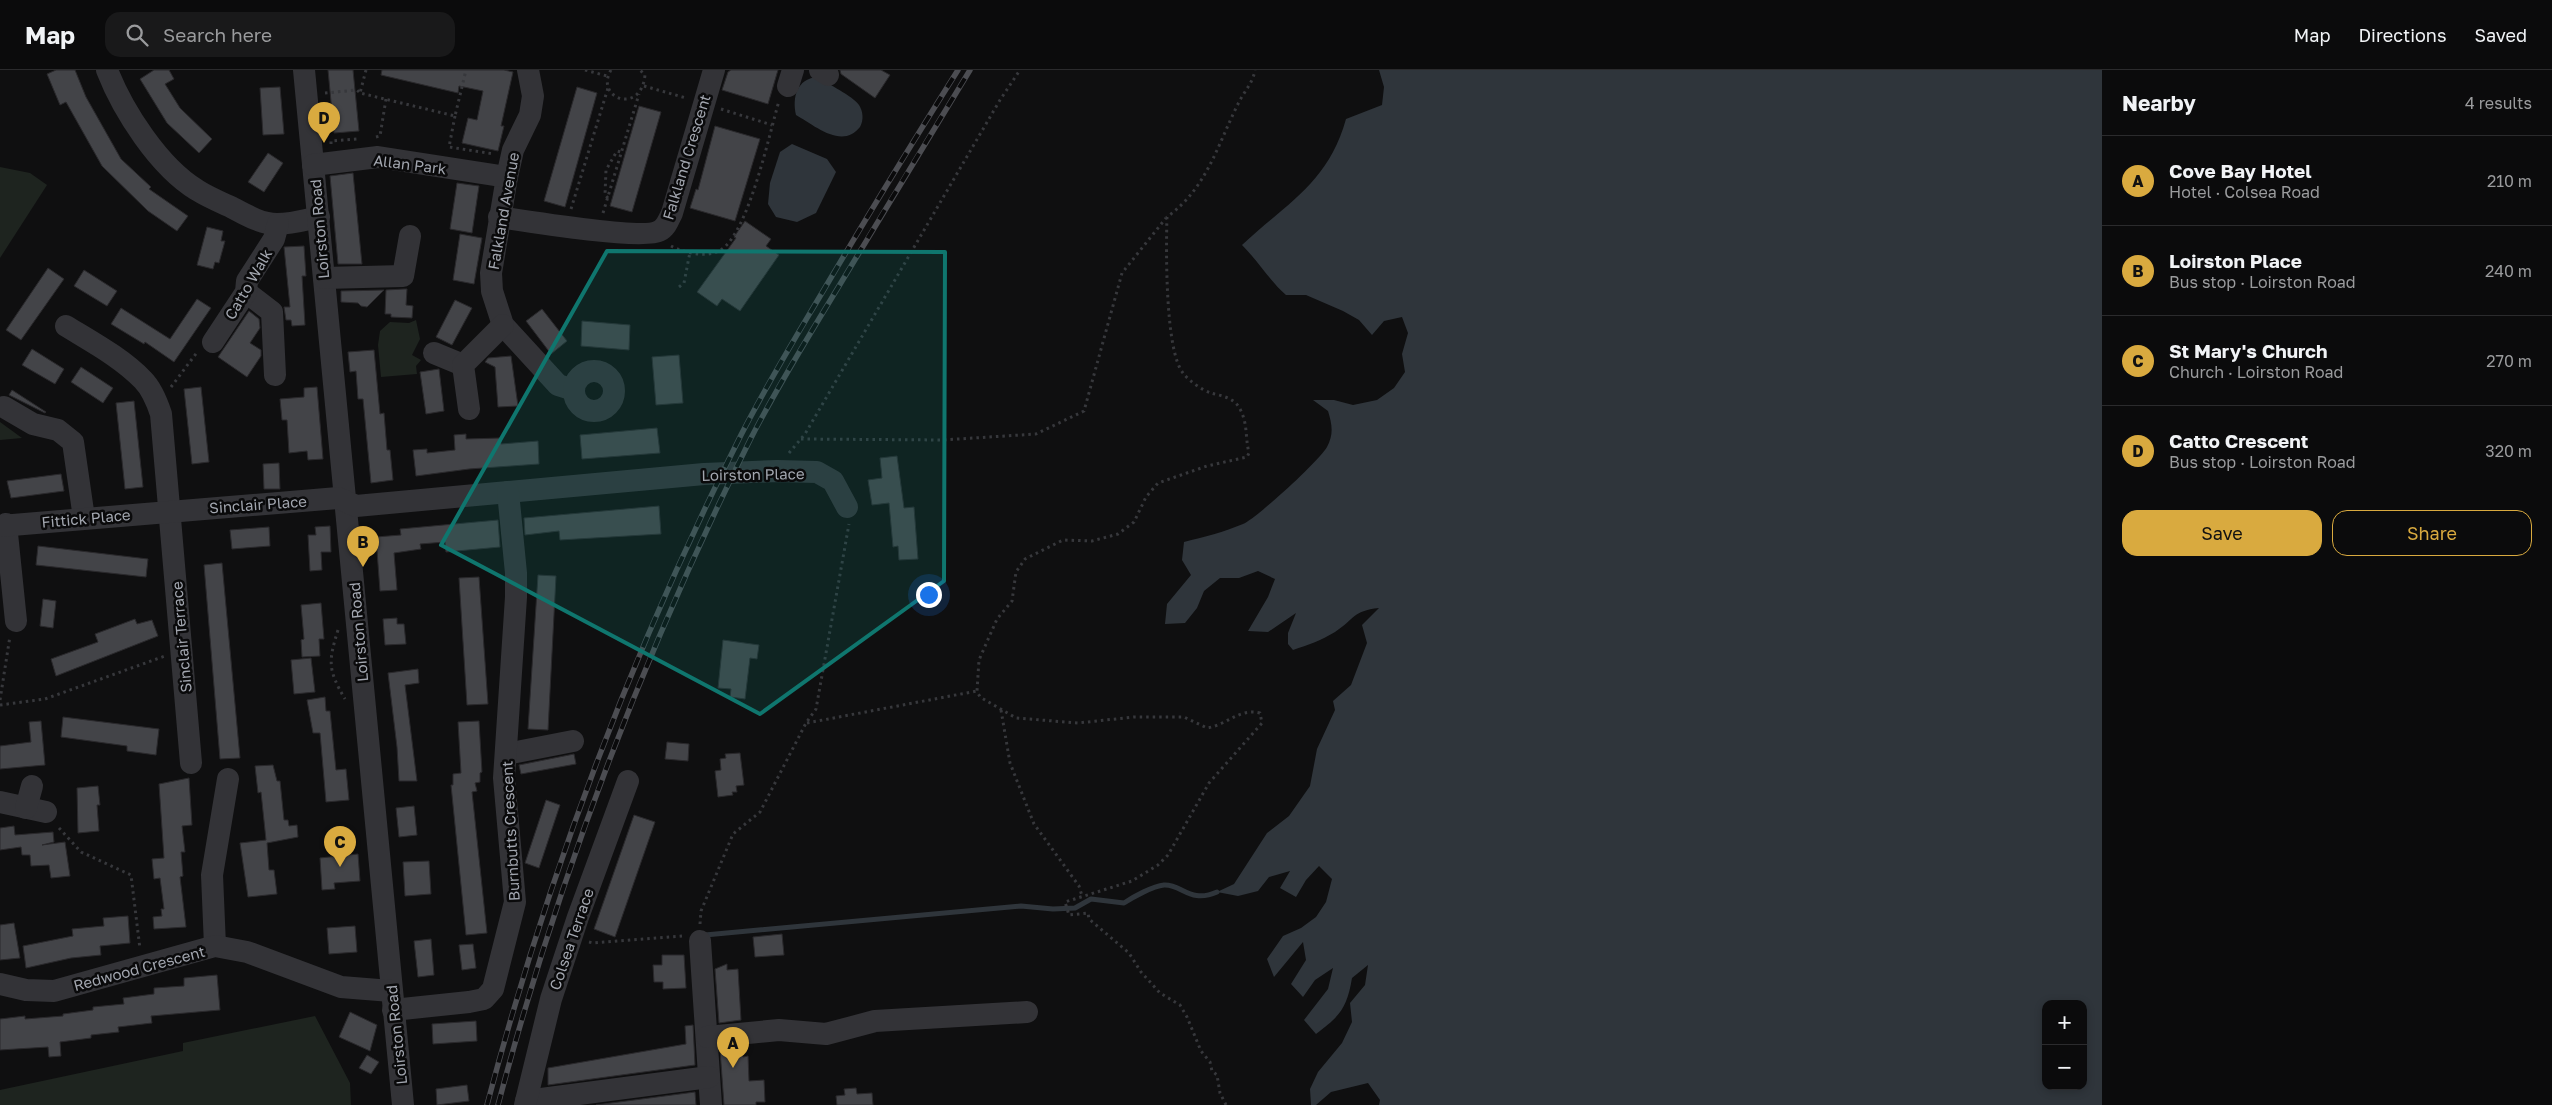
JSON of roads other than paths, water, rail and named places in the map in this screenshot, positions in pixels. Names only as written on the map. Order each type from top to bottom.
[{"type":"street","points":[[107,70],[116,93],[140,132],[176,171],[196,189],[258,220],[278,224],[319,217]]},
{"type":"street","name":"Falkland Avenue","points":[[528,70],[533,96],[530,115],[510,167],[499,217],[491,273],[492,291],[503,325],[558,385],[574,390]]},
{"type":"street","name":"Falkland Crescent","points":[[499,217],[648,234],[660,231],[668,223],[672,213],[714,70]]},
{"type":"street","name":"Loirston Road","points":[[304,75],[322,163],[319,217],[324,278],[403,1105]]},
{"type":"street","name":"Allan Park","points":[[322,163],[378,157],[510,167]]},
{"type":"street","name":"Catto Walk","points":[[213,342],[246,292],[247,281],[274,240],[278,224]]},
{"type":"street","points":[[324,278],[404,276],[410,236]]},
{"type":"street","points":[[246,292],[272,312],[275,375]]},
{"type":"street","points":[[463,365],[503,325]]},
{"type":"street","name":"Sinclair Terrace","points":[[66,326],[123,363],[144,380],[154,396],[161,414],[192,763]]},
{"type":"street","points":[[434,353],[463,365]]},
{"type":"street","points":[[463,365],[469,408]]},
{"type":"street","points":[[4,407],[33,424],[58,430],[73,442],[84,518]]},
{"type":"street","name":"Loirston Place","points":[[345,500],[356,506],[704,474],[774,471],[817,472],[833,481],[847,507]]},
{"type":"street","name":"Burnbutts Crescent","points":[[392,1000],[469,1002],[484,998],[493,989],[515,902],[504,778],[516,596],[516,573],[508,492]]},
{"type":"street","name":"Sinclair Place","points":[[171,510],[338,498],[345,500]]},
{"type":"street","name":"Fittick Place","points":[[3,525],[171,510]]},
{"type":"street","points":[[3,525],[16,621]]},
{"type":"street","points":[[506,754],[573,740]]},
{"type":"street","points":[[215,946],[212,875],[228,779]]},
{"type":"street","name":"Colsea Terrace","points":[[526,1103],[551,998],[572,934],[628,781]]},
{"type":"street","points":[[0,802],[44,816],[32,786]]},
{"type":"street","points":[[700,941],[711,1105]]},
{"type":"street","name":"Redwood Crescent","points":[[0,984],[26,990],[54,991],[215,946],[247,952],[341,987],[392,1000]]},
{"type":"street","points":[[707,1037],[779,1030],[826,1034],[875,1021],[1027,1012]]},
{"type":"street","points":[[526,1103],[709,1076]]},
{"type":"waterway","points":[[705,935],[1021,906],[1053,909],[1075,908],[1091,899],[1124,903],[1149,890],[1164,885],[1176,887],[1187,893],[1200,896],[1217,892]]},
{"type":"railway","points":[[487,1105],[537,933],[566,848],[596,764],[664,597],[741,435],[762,396],[861,228],[958,70]]},
{"type":"railway","points":[[498,1105],[548,934],[577,850],[607,766],[674,601],[760,420],[804,343],[970,70]]},
{"type":"place","name":"Catto Crescent","points":[[324,143]]},
{"type":"place","name":"Loirston Place","points":[[363,567]]},
{"type":"place","name":"St Mary's Church","points":[[340,867]]},
{"type":"place","name":"Cove Bay Hotel","points":[[733,1068]]}]
